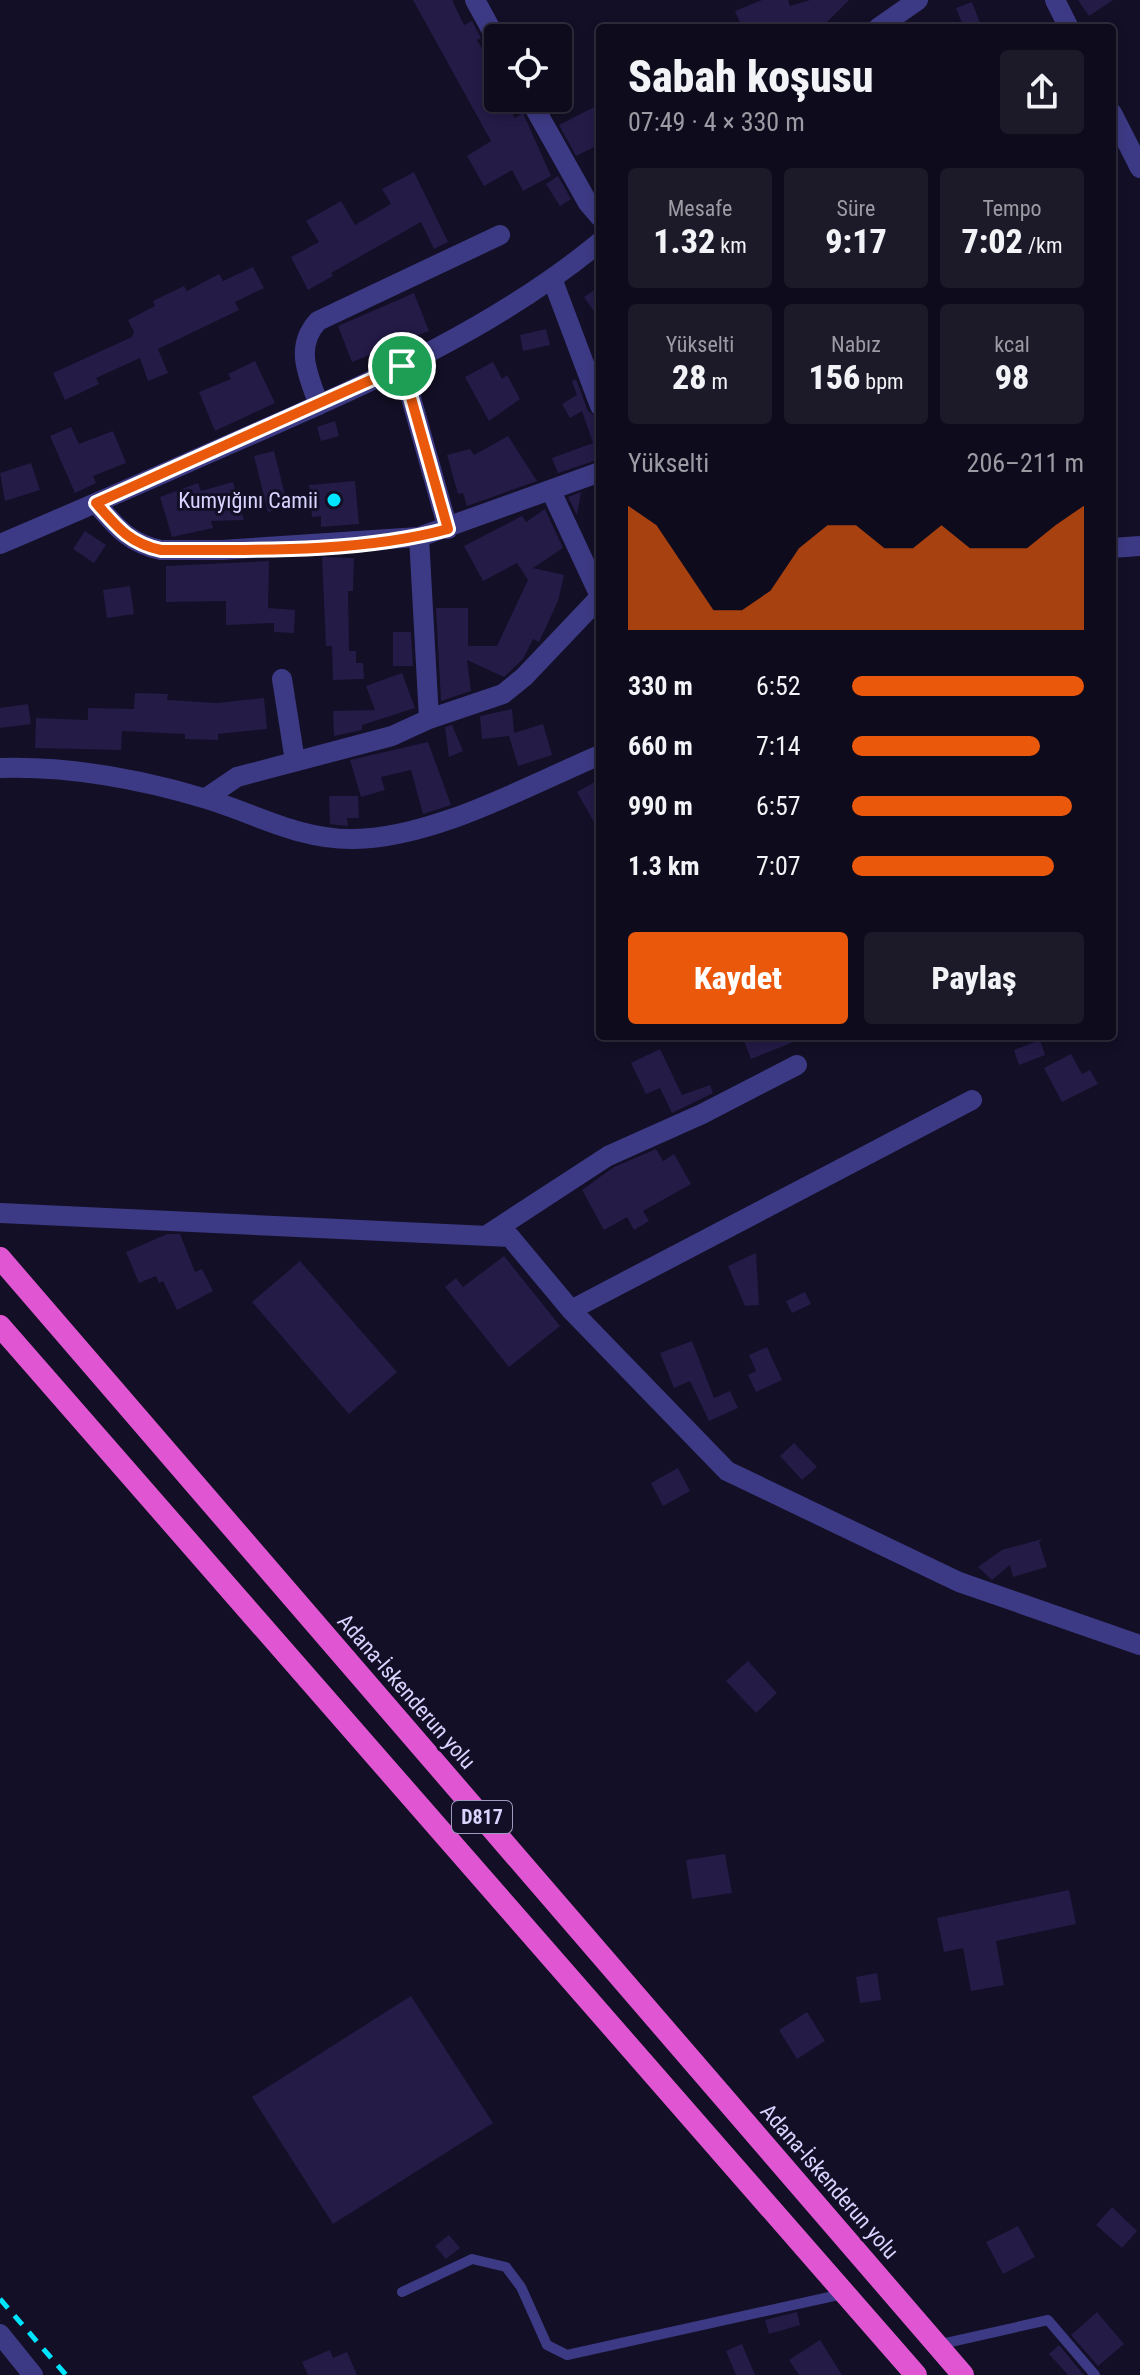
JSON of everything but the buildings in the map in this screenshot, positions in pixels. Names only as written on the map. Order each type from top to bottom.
[{"type":"highway","name":"Adana-İskenderun yolu","points":[[0,1258],[963,2375]]},
{"type":"highway","name":"D817","points":[[0,1326],[916,2375]]},
{"type":"street","points":[[475,0],[488,24]]},
{"type":"street","points":[[1055,0],[1067,24]]},
{"type":"street","points":[[882,24],[905,2]]},
{"type":"street","points":[[537,112],[596,211]]},
{"type":"street","points":[[1116,121],[1140,168]]},
{"type":"street","points":[[319,405],[304,356],[309,330],[318,321],[500,235]]},
{"type":"street","points":[[0,544],[319,405],[476,329],[553,281],[596,245]]},
{"type":"street","points":[[553,281],[596,395]]},
{"type":"street","points":[[402,366],[448,529]]},
{"type":"street","points":[[96,503],[123,535],[138,545],[161,550],[222,550],[419,537],[596,474]]},
{"type":"street","points":[[551,491],[596,588]]},
{"type":"street","points":[[419,537],[429,719]]},
{"type":"street","points":[[1116,548],[1140,546]]},
{"type":"street","points":[[206,798],[237,777],[392,736],[429,719],[503,694],[524,677],[596,601]]},
{"type":"street","points":[[282,679],[295,761]]},
{"type":"street","points":[[0,768],[44,767],[84,771],[206,798],[280,828],[319,837],[392,835],[459,814],[596,757]]},
{"type":"street","points":[[487,1235],[608,1156],[702,1114],[797,1065]]},
{"type":"street","points":[[571,1310],[972,1100]]},
{"type":"street","points":[[0,1213],[510,1237],[571,1310],[727,1471],[959,1582],[1140,1645]]},
{"type":"street","points":[[0,2334],[33,2375]]},
{"type":"lane","points":[[402,2292],[472,2259],[506,2267],[521,2287],[547,2345],[567,2355],[846,2294]]},
{"type":"lane","points":[[937,2345],[1048,2320],[1095,2375]]},
{"type":"railway","points":[[0,2299],[66,2375]]},
{"type":"place","name":"Kumyığını Camii","points":[[334,500]]},
{"type":"route","points":[[402,366],[448,529],[419,537],[359,543],[161,550],[138,545],[123,535],[96,503],[319,405],[402,366]]}]
